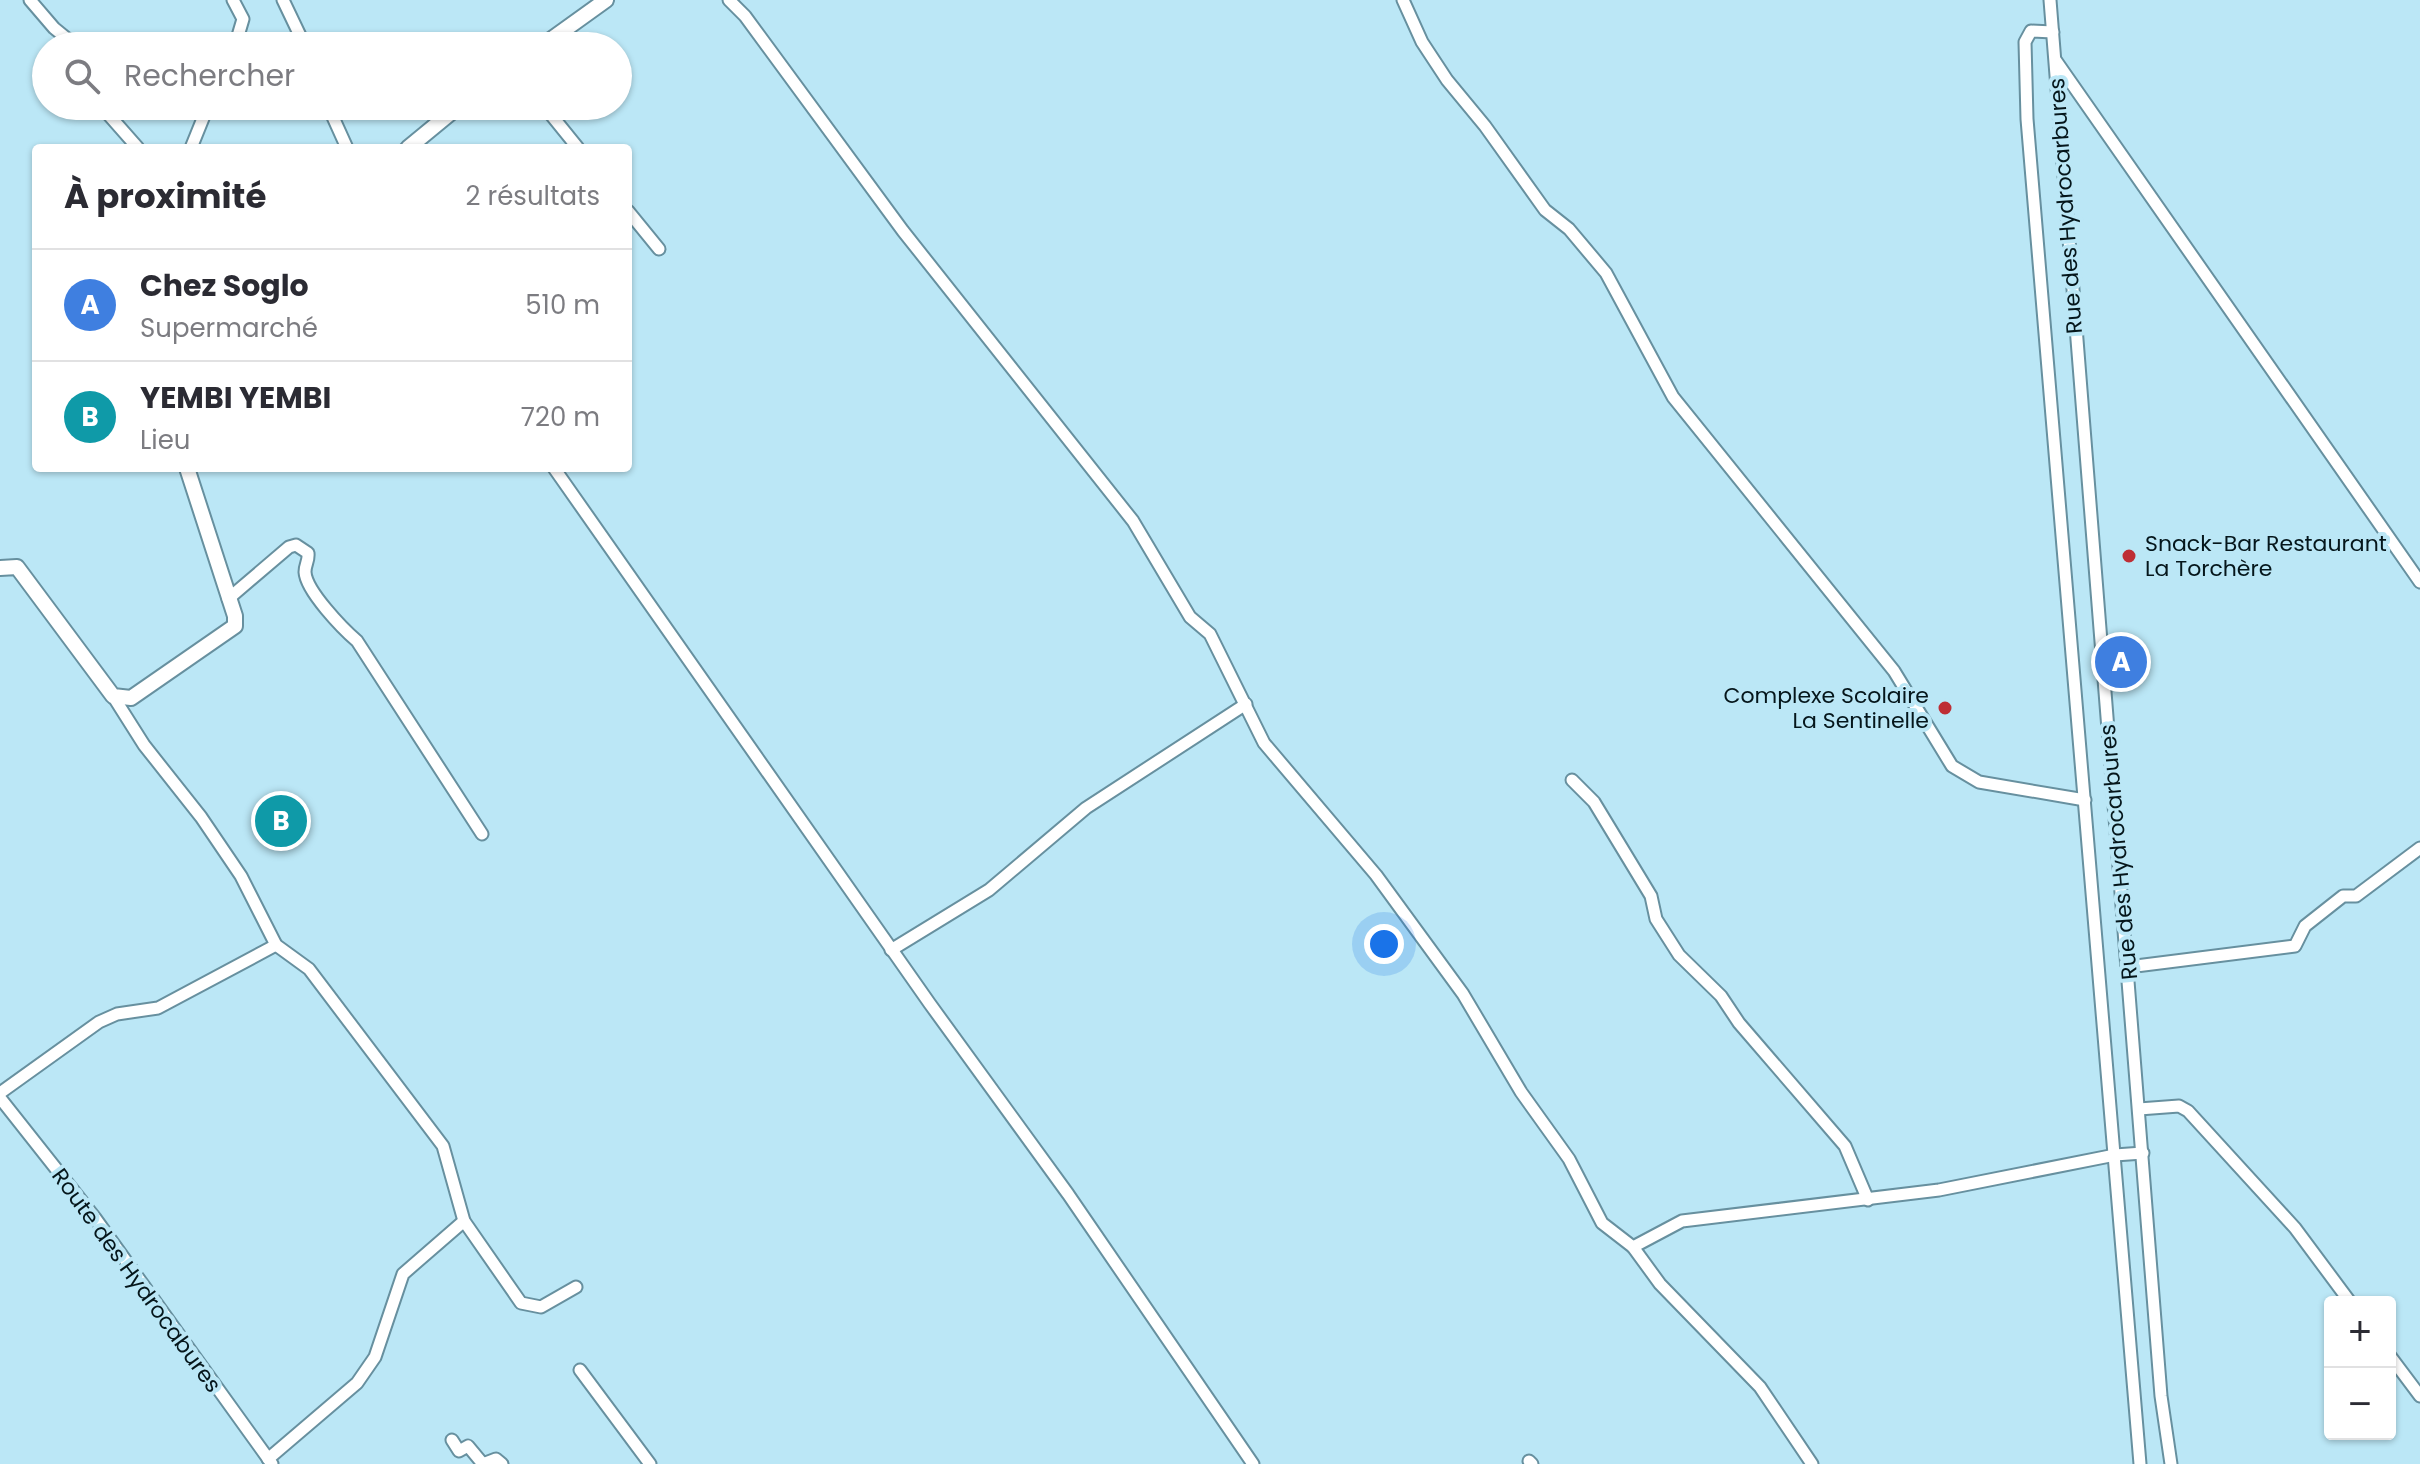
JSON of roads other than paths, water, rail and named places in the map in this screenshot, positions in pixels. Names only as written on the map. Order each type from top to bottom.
[{"type":"street","points":[[30,0],[59,32]]},
{"type":"street","points":[[233,0],[243,19],[239,32]]},
{"type":"street","points":[[283,0],[298,32]]},
{"type":"street","points":[[561,32],[606,0]]},
{"type":"street","points":[[729,0],[745,16],[903,231],[1133,521],[1190,617],[1210,634],[1264,743],[1376,875],[1463,994],[1521,1092],[1569,1159],[1602,1223],[1633,1247],[1660,1284],[1760,1387],[1812,1464]]},
{"type":"street","points":[[1403,0],[1422,42],[1447,80],[1485,126],[1545,210],[1569,229],[1606,273],[1673,397],[1894,671],[1952,766],[1979,782],[2085,800]]},
{"type":"street","name":"Rue des Hydrocarbures","points":[[2050,0],[2161,1396],[2171,1464]]},
{"type":"street","points":[[2053,32],[2031,31],[2025,42],[2027,119],[2140,1464]]},
{"type":"street","points":[[2055,58],[2420,582]]},
{"type":"street","points":[[113,120],[134,144]]},
{"type":"street","points":[[193,144],[202,120]]},
{"type":"street","points":[[334,120],[345,144]]},
{"type":"street","points":[[413,144],[442,120]]},
{"type":"street","points":[[555,120],[575,144]]},
{"type":"street","points":[[632,216],[659,249]]},
{"type":"street","points":[[113,696],[131,698],[235,626],[188,472]]},
{"type":"street","points":[[557,472],[891,950],[1068,1194],[1253,1464]]},
{"type":"street","points":[[228,599],[289,547],[296,545],[308,553],[305,574],[314,591],[342,628],[357,641],[482,834]]},
{"type":"street","points":[[0,568],[17,567],[113,696],[144,745],[201,817],[241,876],[276,945],[309,969],[443,1146],[464,1221],[521,1303],[541,1307],[576,1287]]},
{"type":"street","points":[[891,950],[989,890],[1086,808],[1246,704]]},
{"type":"street","points":[[1572,780],[1594,802],[1651,896],[1656,919],[1679,955],[1721,996],[1739,1023],[1845,1146],[1868,1200]]},
{"type":"street","points":[[2128,967],[2295,946],[2305,926],[2342,897],[2356,896],[2420,848]]},
{"type":"street","points":[[0,1095],[99,1022],[117,1014],[158,1008],[276,945]]},
{"type":"street","name":"Route des Hydrocabures","points":[[0,1095],[95,1218],[270,1462]]},
{"type":"street","points":[[2139,1109],[2179,1106],[2195,1117],[2295,1228],[2346,1296]]},
{"type":"street","points":[[1633,1247],[1682,1221],[1939,1190],[2115,1155],[2143,1153]]},
{"type":"street","points":[[270,1462],[357,1383],[375,1357],[403,1274],[464,1221]]},
{"type":"street","points":[[2396,1364],[2420,1396]]},
{"type":"street","points":[[580,1370],[650,1464]]},
{"type":"street","points":[[452,1440],[459,1451],[468,1446],[483,1464],[496,1459],[502,1464]]},
{"type":"place","name":"Snack-Bar Restaurant La Torchère","points":[[2129,556]]},
{"type":"place","name":"Chez Soglo","points":[[2121,662]]},
{"type":"place","name":"Complexe Scolaire La Sentinelle","points":[[1945,708]]},
{"type":"place","name":"YEMBI YEMBI","points":[[281,821]]}]
